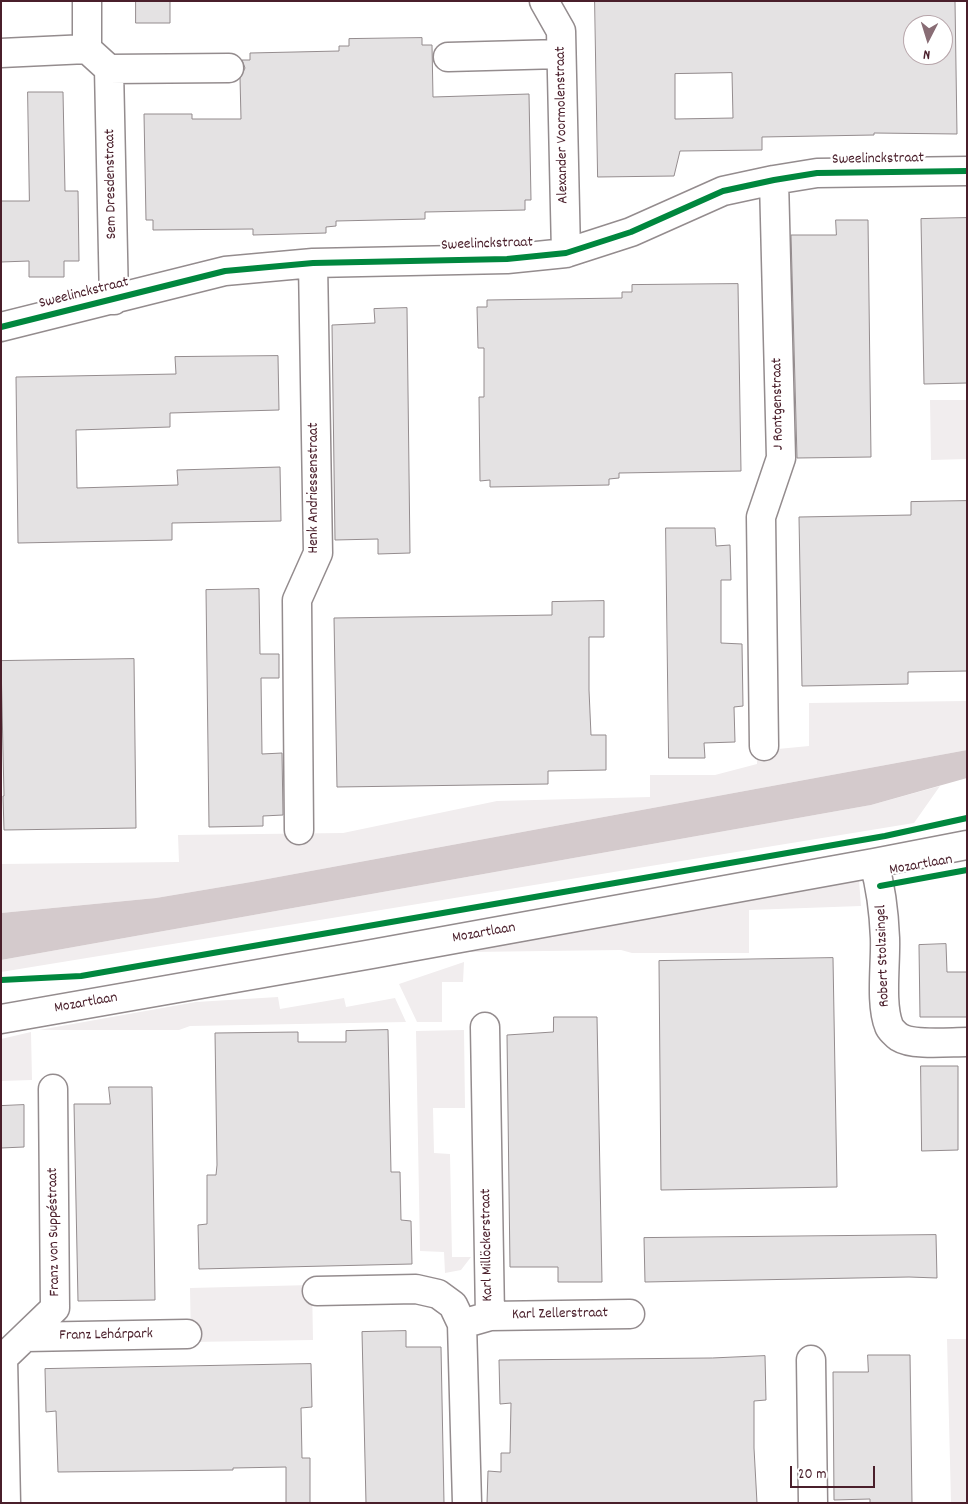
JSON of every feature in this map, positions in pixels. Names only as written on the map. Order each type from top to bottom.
[{"type":"street","points":[[87,1],[88,50]]},
{"type":"street","name":"Alexander Voormolenstraat","points":[[544,1],[561,31],[566,254]]},
{"type":"street","points":[[1,53],[88,50],[109,69],[229,68]]},
{"type":"street","points":[[448,57],[562,54]]},
{"type":"street","name":"Sem Dresdenstraat","points":[[109,69],[114,300]]},
{"type":"street","name":"Sweelinckstraat","points":[[1,327],[225,271],[313,263],[506,259],[566,254],[630,232],[723,191],[817,173],[967,171]]},
{"type":"street","name":"J Rontgenstraat","points":[[764,746],[760,517],[781,458],[774,180]]},
{"type":"street","name":"Henk Andriessenstraat","points":[[299,830],[297,600],[318,553],[313,263]]},
{"type":"street","name":"Mozartlaan","points":[[1,1019],[362,956],[874,863],[967,844]]},
{"type":"street","name":"Robert Stolzsingel","points":[[874,863],[880,886],[886,939],[885,1007],[889,1027],[899,1037],[916,1042],[967,1042]]},
{"type":"street","name":"Karl Millöckerstraat","points":[[462,1324],[490,1316],[485,1027]]},
{"type":"street","name":"Franz von Suppéstraat","points":[[6,1503],[3,1358],[55,1308],[53,1089]]},
{"type":"street","points":[[317,1291],[416,1289],[438,1294],[453,1305],[462,1324],[466,1503]]},
{"type":"street","name":"Karl Zellerstraat","points":[[490,1316],[630,1314]]},
{"type":"street","name":"Franz Lehárpark","points":[[25,1337],[187,1334]]},
{"type":"street","points":[[811,1360],[813,1503]]},
{"type":"shaded area","points":[[930,400],[967,400],[967,459],[931,460]]},
{"type":"shaded area","points":[[967,701],[967,750],[251,882],[156,898],[1,913],[1,864],[179,862],[178,835],[343,833],[497,801],[650,797],[650,775],[715,775],[757,764],[757,751],[809,746],[809,703]]},
{"type":"shaded area","points":[[967,750],[967,778],[871,805],[1,960],[1,913],[156,898],[251,882]]},
{"type":"shaded area","points":[[940,786],[914,823],[1,972],[1,960],[871,805]]},
{"type":"shaded area","points":[[859,880],[861,906],[749,910],[749,953],[632,953],[621,950],[471,952],[471,951]]},
{"type":"shaded area","points":[[464,962],[463,982],[442,982],[442,1022],[417,1022],[399,984]]},
{"type":"shaded area","points":[[278,997],[280,1009],[344,998],[346,1007],[395,998],[406,1022],[190,1026],[179,1030],[39,1030],[196,1002]]},
{"type":"shaded area","points":[[464,1030],[465,1108],[433,1108],[434,1153],[450,1154],[452,1257],[471,1257],[461,1270],[445,1273],[444,1252],[420,1251],[416,1031]]},
{"type":"shaded area","points":[[31,1032],[32,1080],[1,1081],[1,1039]]},
{"type":"shaded area","points":[[312,1285],[313,1340],[191,1342],[190,1288]]},
{"type":"shaded area","points":[[947,1339],[967,1339],[967,1503],[951,1503]]},
{"type":"building","points":[[136,1],[170,1],[170,23],[136,23]]},
{"type":"building","points":[[595,1],[955,1],[957,134],[874,133],[874,135],[762,137],[762,150],[680,151],[674,176],[598,177]],"holes":[[[732,73],[733,118],[675,119],[675,74]]]},
{"type":"building","points":[[422,38],[422,45],[432,45],[433,97],[529,94],[531,200],[525,200],[525,210],[425,212],[425,219],[336,221],[336,226],[326,227],[326,233],[253,235],[253,229],[153,230],[153,220],[146,220],[144,114],[192,114],[192,119],[241,119],[240,78],[245,68],[242,60],[250,60],[250,53],[339,51],[339,46],[349,46],[349,39]]},
{"type":"building","points":[[28,92],[63,92],[65,191],[78,191],[79,261],[64,261],[64,277],[29,277],[29,261],[1,262],[1,201],[29,201]]},
{"type":"building","points":[[967,218],[967,383],[924,384],[921,219]]},
{"type":"building","points":[[836,220],[868,220],[871,457],[797,458],[791,235],[836,235]]},
{"type":"building","points":[[738,284],[741,471],[619,473],[619,478],[609,479],[609,485],[490,487],[490,480],[480,481],[479,397],[484,397],[484,348],[478,348],[477,307],[487,307],[487,300],[622,298],[622,292],[632,292],[632,285]]},
{"type":"building","points":[[407,308],[410,553],[378,554],[378,539],[335,540],[332,325],[375,323],[374,309]]},
{"type":"building","points":[[278,356],[279,410],[170,413],[170,427],[76,430],[77,488],[178,485],[177,470],[280,467],[281,521],[172,523],[172,540],[18,543],[16,377],[176,374],[175,357]]},
{"type":"building","points":[[967,501],[967,671],[908,672],[908,684],[802,686],[799,517],[911,515],[911,502]]},
{"type":"building","points":[[666,528],[715,528],[716,546],[730,545],[731,580],[721,580],[721,643],[742,644],[743,706],[734,707],[735,742],[704,743],[705,758],[669,758]]},
{"type":"building","points":[[259,589],[260,654],[279,654],[279,678],[261,678],[262,754],[282,753],[283,815],[263,816],[263,826],[209,827],[206,590]]},
{"type":"building","points":[[604,601],[604,637],[589,637],[589,690],[591,735],[606,735],[606,770],[548,771],[548,784],[337,787],[334,618],[552,615],[552,602]]},
{"type":"building","points":[[134,659],[136,828],[4,830],[1,661]]},
{"type":"building","points":[[946,944],[947,972],[967,972],[967,1017],[920,1017],[919,945]]},
{"type":"building","points":[[833,958],[837,1187],[661,1190],[659,961]]},
{"type":"building","points":[[554,1017],[597,1017],[602,1282],[558,1282],[558,1267],[510,1267],[507,1035],[553,1032]]},
{"type":"building","points":[[388,1030],[391,1172],[400,1172],[401,1220],[411,1221],[412,1264],[199,1269],[198,1225],[207,1224],[207,1175],[216,1175],[217,1165],[215,1033],[298,1032],[298,1042],[346,1042],[346,1031]]},
{"type":"building","points":[[921,1066],[958,1066],[958,1150],[922,1151]]},
{"type":"building","points":[[109,1087],[152,1087],[155,1300],[78,1301],[74,1104],[110,1104]]},
{"type":"building","points":[[24,1105],[24,1147],[1,1148],[1,1106]]},
{"type":"building","points":[[936,1235],[937,1278],[645,1282],[644,1238]]},
{"type":"building","points":[[406,1331],[406,1347],[441,1347],[444,1503],[366,1503],[362,1332]]},
{"type":"building","points":[[868,1355],[910,1355],[912,1503],[870,1503],[870,1499],[834,1500],[833,1372],[868,1372]]},
{"type":"building","points":[[765,1356],[766,1400],[754,1401],[757,1503],[487,1503],[488,1471],[501,1472],[501,1453],[510,1453],[511,1403],[500,1404],[499,1360]]},
{"type":"building","points":[[311,1364],[312,1407],[301,1408],[302,1458],[310,1458],[310,1503],[286,1503],[286,1467],[233,1468],[233,1470],[58,1472],[56,1411],[46,1412],[45,1369]]},
{"type":"cycle path","points":[[1,327],[225,271],[313,263],[507,259],[566,253],[631,232],[723,191],[817,173],[967,171]]},
{"type":"cycle path","points":[[1,980],[81,976],[885,836],[967,818]]},
{"type":"cycle path","points":[[880,886],[967,870]]}]
